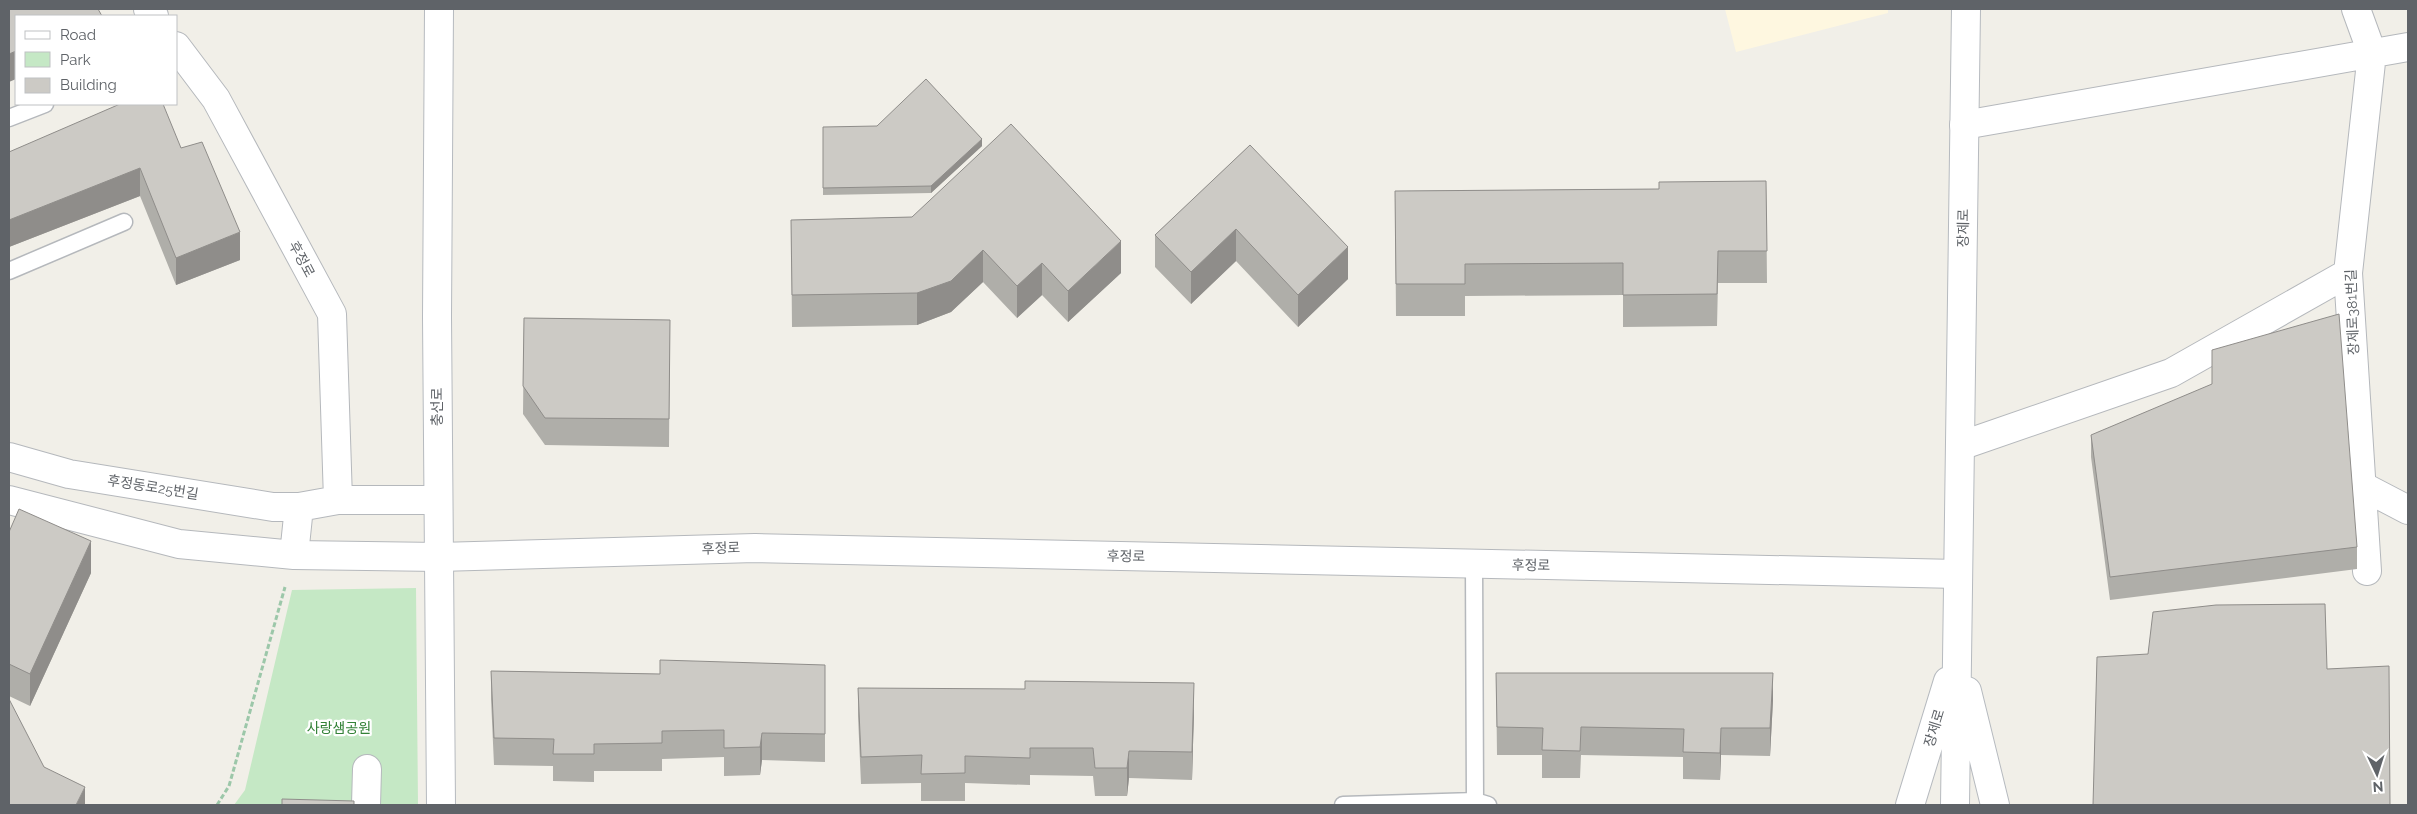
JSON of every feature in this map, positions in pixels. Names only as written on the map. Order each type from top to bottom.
[{"type":"street","name":"충선로","points":[[439,9],[438,556],[441,805]]},
{"type":"street","name":"장제로","points":[[1955,805],[1966,9]]},
{"type":"street","name":"장제로381번길","points":[[2356,9],[2372,54],[2348,274],[2367,571]]},
{"type":"street","points":[[1964,125],[2408,47]]},
{"type":"street","name":"후정로","points":[[178,50],[216,98],[332,314],[338,500]]},
{"type":"street","points":[[1960,446],[2171,373],[2348,274]]},
{"type":"street","name":"후정동로25번길","points":[[9,457],[69,474],[273,507],[299,508]]},
{"type":"street","points":[[2362,486],[2408,510]]},
{"type":"street","name":"후정로","points":[[9,500],[178,544],[294,555],[438,556],[755,548],[1958,574]]},
{"type":"street","points":[[294,555],[299,508],[338,500],[438,500]]},
{"type":"street","name":"장제로","points":[[1910,805],[1958,650]]},
{"type":"street","name":"장제로","points":[[1958,650],[1995,805]]},
{"type":"street","points":[[366,805],[367,769]]},
{"type":"lane","points":[[9,118],[42,105]]},
{"type":"lane","points":[[9,271],[124,222]]},
{"type":"lane","points":[[1343,805],[1482,803],[1474,564]]},
{"type":"path","points":[[217,805],[229,786],[294,555]]},
{"type":"shaded area","points":[[1725,9],[1888,9],[1888,13],[1736,52]]},
{"type":"green space","name":"사랑샘공원","points":[[416,588],[418,805],[234,805],[245,790],[292,590]]},
{"type":"building","points":[[9,9],[98,9],[101,15],[15,15],[15,51],[9,54]]},
{"type":"building","points":[[926,79],[982,139],[931,186],[823,188],[823,127],[877,126]]},
{"type":"building","points":[[118,105],[163,105],[181,148],[202,142],[240,232],[176,258],[140,168],[9,220],[9,152]]},
{"type":"building","points":[[1011,124],[1121,241],[1068,291],[1042,263],[1017,286],[983,250],[951,281],[917,293],[792,295],[791,220],[912,217]]},
{"type":"building","points":[[1250,145],[1348,247],[1298,295],[1236,229],[1191,272],[1155,235]]},
{"type":"building","points":[[1766,181],[1767,251],[1718,251],[1717,294],[1623,295],[1623,263],[1465,264],[1465,284],[1396,284],[1395,191],[1659,189],[1659,182]]},
{"type":"building","points":[[2339,314],[2357,547],[2110,577],[2091,435],[2212,384],[2212,350]]},
{"type":"building","points":[[524,318],[670,320],[669,419],[545,418],[523,386]]},
{"type":"building","points":[[19,509],[91,541],[30,674],[9,664],[9,532]]},
{"type":"building","points":[[2325,604],[2327,669],[2389,666],[2390,805],[2093,805],[2097,657],[2148,654],[2153,612],[2216,605]]},
{"type":"building","points":[[660,660],[825,665],[825,734],[762,733],[760,747],[724,748],[724,730],[662,731],[662,743],[594,744],[594,754],[553,754],[554,739],[494,738],[491,671],[660,674]]},
{"type":"building","points":[[1496,673],[1773,673],[1770,728],[1721,728],[1720,753],[1683,752],[1684,729],[1581,727],[1580,751],[1542,750],[1543,728],[1497,727]]},
{"type":"building","points":[[1025,681],[1194,683],[1192,752],[1129,751],[1127,768],[1095,768],[1093,748],[1030,748],[1030,758],[965,756],[965,773],[921,774],[922,755],[861,757],[858,688],[1025,689]]},
{"type":"building","points":[[9,699],[44,767],[85,787],[76,805],[9,805]]},
{"type":"building","points":[[282,799],[354,801],[354,805],[282,805]]}]
